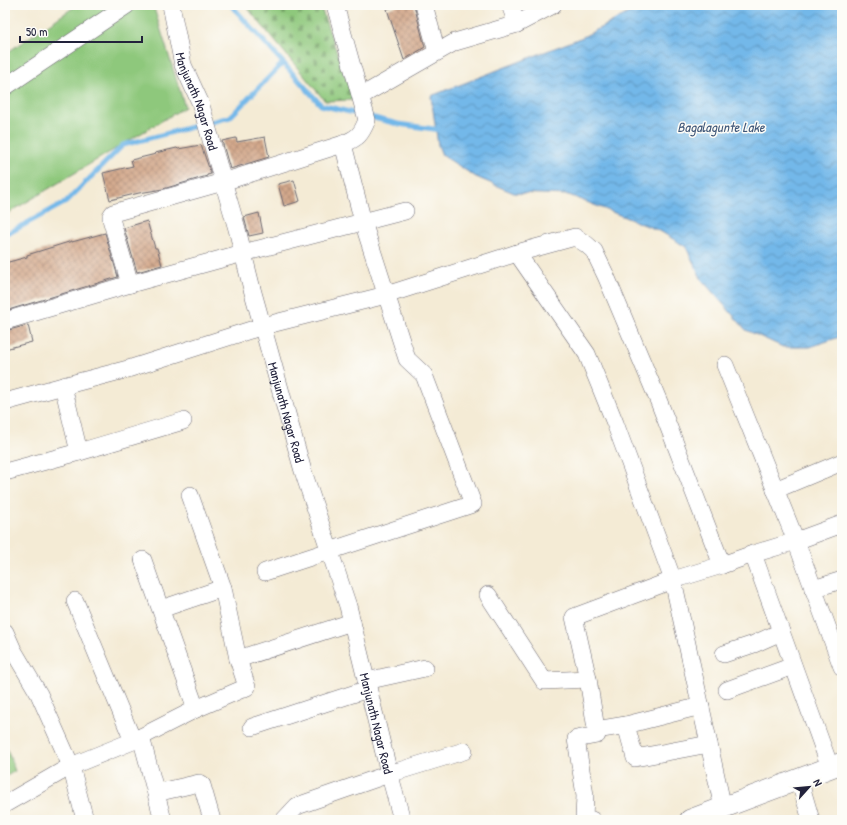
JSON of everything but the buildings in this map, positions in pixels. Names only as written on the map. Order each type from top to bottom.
[{"type":"street","points":[[5,87],[127,5]]},
{"type":"street","name":"Manjunath Nagar Road","points":[[171,5],[183,65],[200,102],[303,471],[348,606],[389,774],[402,820]]},
{"type":"street","points":[[130,284],[111,219],[113,213],[223,182],[343,144],[352,140],[362,132],[367,120],[335,5]]},
{"type":"street","points":[[424,5],[437,52]]},
{"type":"street","points":[[510,5],[516,24]]},
{"type":"street","points":[[361,96],[455,42],[516,24],[553,5]]},
{"type":"street","points":[[265,572],[473,504],[424,375],[407,359],[363,222],[343,144]]},
{"type":"street","points":[[5,321],[130,284],[405,211]]},
{"type":"street","points":[[5,402],[128,369],[263,326],[386,295],[517,253],[575,237],[594,251],[659,402],[722,565]]},
{"type":"street","points":[[517,253],[587,354],[615,423],[673,580],[723,808]]},
{"type":"street","points":[[725,365],[796,541],[813,589],[839,649],[842,667]]},
{"type":"street","points":[[63,386],[79,452]]},
{"type":"street","points":[[5,472],[184,421]]},
{"type":"street","points":[[775,490],[842,462]]},
{"type":"street","points":[[5,804],[71,766],[137,739],[196,709],[247,687],[238,659],[222,588],[190,495]]},
{"type":"street","points":[[592,820],[584,818],[585,795],[576,739],[596,735],[596,730],[588,679],[574,617],[673,580],[796,541],[842,524]]},
{"type":"street","points":[[690,820],[836,765],[793,666],[753,554]]},
{"type":"street","points":[[143,560],[196,709]]},
{"type":"street","points":[[813,589],[842,580]]},
{"type":"street","points":[[161,609],[222,588]]},
{"type":"street","points":[[488,595],[544,681],[588,679]]},
{"type":"street","points":[[75,601],[137,739],[156,793],[163,820]]},
{"type":"street","points":[[238,659],[352,622]]},
{"type":"street","points":[[5,632],[13,650],[39,694],[71,766],[85,820]]},
{"type":"street","points":[[724,654],[754,644],[781,632]]},
{"type":"street","points":[[727,690],[793,666]]},
{"type":"street","points":[[252,727],[367,685],[425,668]]},
{"type":"street","points":[[596,730],[626,725],[701,706]]},
{"type":"street","points":[[626,725],[634,758],[709,744]]},
{"type":"street","points":[[284,820],[297,806],[389,774],[464,751]]},
{"type":"street","points":[[799,779],[811,820]]},
{"type":"street","points":[[156,793],[200,783],[202,785],[212,820]]},
{"type":"green space","points":[[77,5],[153,5],[185,107],[5,215],[5,54]]},
{"type":"green space","points":[[245,5],[320,5],[354,100],[325,101]]},
{"type":"green space","points":[[5,744],[15,771],[5,777]]},
{"type":"water","name":"Bagalagunte Lake","points":[[642,5],[842,5],[842,336],[810,347],[783,347],[746,330],[702,280],[686,247],[660,231],[569,195],[514,193],[476,177],[442,155],[438,145],[431,96],[583,37]]},
{"type":"waterway","points":[[231,5],[321,105],[362,115]]},
{"type":"waterway","points":[[5,235],[66,202],[123,145],[230,117],[283,63]]},
{"type":"waterway","points":[[370,117],[398,124],[441,130]]}]
